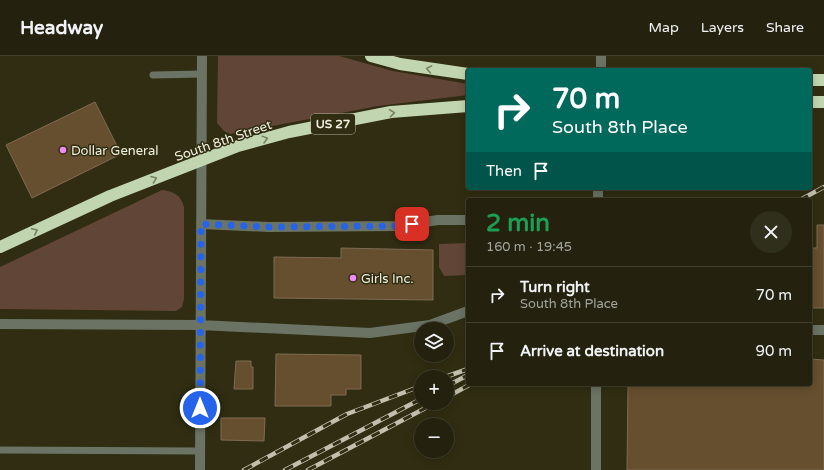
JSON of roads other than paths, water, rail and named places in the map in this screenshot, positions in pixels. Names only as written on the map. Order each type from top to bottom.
[{"type":"highway","points":[[371,56],[400,64],[466,74]]},
{"type":"highway","points":[[812,80],[824,80]]},
{"type":"highway","points":[[812,102],[824,102]]},
{"type":"highway","name":"South 8th Street","points":[[0,247],[110,196],[238,146],[289,132],[392,112],[466,106]]},
{"type":"street","points":[[200,470],[202,56]]},
{"type":"street","points":[[600,68],[601,56]]},
{"type":"street","points":[[201,224],[269,227],[399,226],[438,220],[466,220]]},
{"type":"street","points":[[0,324],[200,325],[370,332],[430,325],[466,312]]},
{"type":"street","points":[[812,330],[824,330]]},
{"type":"street","points":[[596,386],[596,470]]},
{"type":"lane","points":[[153,75],[202,74]]},
{"type":"lane","points":[[0,450],[200,451]]},
{"type":"railway","points":[[804,198],[824,187]]},
{"type":"railway","points":[[454,374],[466,370]]},
{"type":"railway","points":[[454,382],[466,376]]},
{"type":"railway","points":[[454,393],[467,386]]},
{"type":"railway","points":[[244,470],[347,414],[414,389]]},
{"type":"railway","points":[[285,470],[414,403]]},
{"type":"railway","points":[[308,470],[422,410]]},
{"type":"place","name":"Dollar General","points":[[63,150]]},
{"type":"place","name":"Girls Inc.","points":[[353,278]]}]
